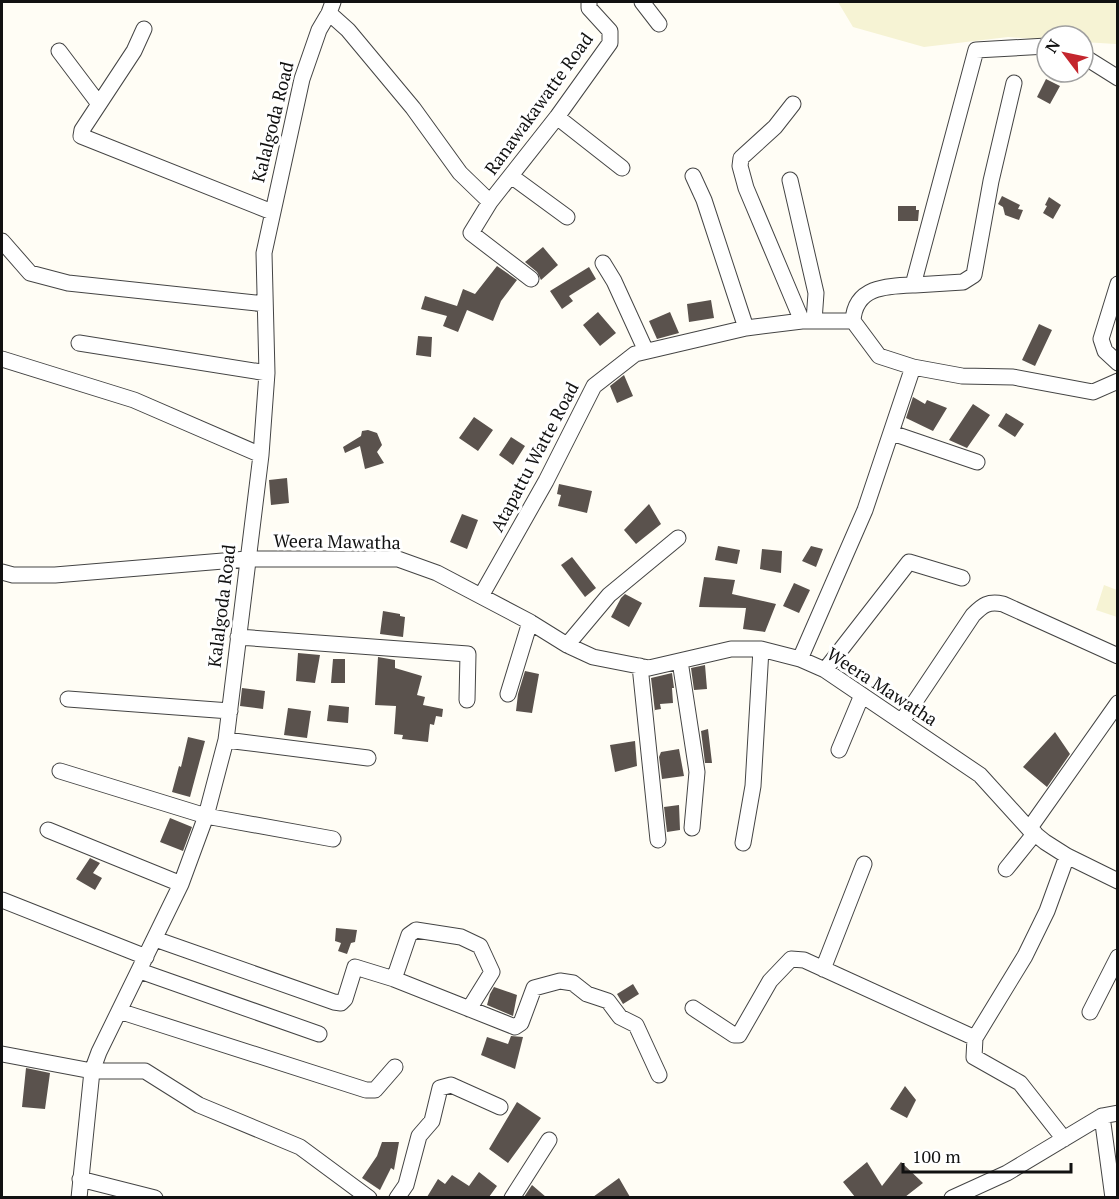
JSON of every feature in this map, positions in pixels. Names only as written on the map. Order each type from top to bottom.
[{"type":"street","name":"Ranawakawatte Road","points":[[331,7],[413,108],[460,173],[490,202],[557,117],[610,43],[610,31],[589,8],[589,2]]},
{"type":"street","points":[[642,2],[659,24]]},
{"type":"street","name":"Kalalgoda Road","points":[[79,1189],[92,1071],[181,884],[206,816],[226,740],[261,455],[267,373],[264,253],[302,79],[319,30],[331,7]]},
{"type":"street","points":[[144,29],[134,51],[82,130],[81,136],[272,213]]},
{"type":"street","points":[[913,285],[976,50],[1035,47]]},
{"type":"street","points":[[59,51],[99,104]]},
{"type":"street","points":[[1095,64],[1118,78]]},
{"type":"street","points":[[1014,83],[991,181],[974,274],[963,282],[880,287],[863,296],[854,311],[853,321],[879,356],[913,367],[962,375],[1013,377],[1093,392],[1118,381]]},
{"type":"street","points":[[793,104],[775,127],[741,158],[740,166],[746,188],[808,321]]},
{"type":"street","points":[[557,117],[622,168]]},
{"type":"street","points":[[511,176],[567,217]]},
{"type":"street","points":[[693,176],[704,200],[746,328]]},
{"type":"street","points":[[790,180],[816,293],[808,321]]},
{"type":"street","points":[[490,202],[471,233],[531,279]]},
{"type":"street","points":[[2,241],[30,273],[68,283],[265,304]]},
{"type":"street","points":[[603,263],[614,281],[646,351]]},
{"type":"street","points":[[1118,284],[1101,339],[1105,351],[1118,363]]},
{"type":"street","name":"Atapattu Watte Road","points":[[481,596],[546,481],[594,386],[635,354],[746,328],[808,321],[853,321]]},
{"type":"street","points":[[79,343],[267,373]]},
{"type":"street","points":[[2,358],[134,400],[261,455]]},
{"type":"street","points":[[800,659],[865,510],[913,367]]},
{"type":"street","points":[[892,433],[977,462]]},
{"type":"street","points":[[567,645],[609,595],[678,538]]},
{"type":"street","name":"Weera Mawatha","points":[[2,572],[13,575],[54,575],[247,559],[398,559],[437,573],[593,657],[649,668],[731,649],[761,649],[800,659],[825,670],[980,775],[1032,831],[1067,856],[1118,881]]},
{"type":"street","points":[[825,670],[909,562],[962,578]]},
{"type":"street","points":[[902,721],[973,615],[984,604],[992,602],[1003,604],[1118,656]]},
{"type":"street","points":[[508,694],[530,622]]},
{"type":"street","points":[[238,636],[468,654],[467,700]]},
{"type":"street","points":[[743,843],[753,786],[761,649]]},
{"type":"street","points":[[680,661],[697,772],[692,828]]},
{"type":"street","points":[[640,666],[658,840]]},
{"type":"street","points":[[839,750],[862,695]]},
{"type":"street","points":[[68,699],[230,711]]},
{"type":"street","points":[[1006,869],[1118,703]]},
{"type":"street","points":[[226,740],[368,758]]},
{"type":"street","points":[[60,771],[206,816],[333,839]]},
{"type":"street","points":[[48,830],[181,884]]},
{"type":"street","points":[[1064,1139],[1020,1083],[974,1057],[975,1038],[1025,956],[1047,911],[1067,856]]},
{"type":"street","points":[[823,969],[864,864]]},
{"type":"street","points":[[2,900],[143,964],[319,1034]]},
{"type":"street","points":[[394,979],[409,935],[416,930],[461,937],[480,946],[492,972],[469,1009]]},
{"type":"street","points":[[155,939],[341,1003],[345,999],[355,967],[394,979],[516,1027],[521,1023],[534,988],[560,981],[573,983],[587,994],[608,1001],[620,1017],[636,1025],[659,1075]]},
{"type":"street","points":[[1090,1012],[1118,957]]},
{"type":"street","points":[[693,1008],[734,1035],[739,1035],[770,981],[791,959],[804,960],[975,1038]]},
{"type":"street","points":[[119,1011],[366,1090],[375,1090],[395,1067]]},
{"type":"street","points":[[2,1054],[92,1071],[145,1071],[199,1106],[300,1148],[369,1197]]},
{"type":"street","points":[[397,1197],[406,1185],[419,1136],[432,1121],[440,1088],[451,1085],[500,1107]]},
{"type":"street","points":[[952,1197],[1007,1173],[1110,1115],[1113,1197]]},
{"type":"street","points":[[512,1197],[549,1140]]},
{"type":"street","points":[[79,1189],[111,1197]]},
{"type":"street","points":[[79,1189],[154,1197]]},
{"type":"shaded area","points":[[838,2],[1117,2],[1117,48],[1116,44],[1095,43],[1095,24],[1035,24],[1035,39],[1008,37],[924,47],[853,27]]},
{"type":"shaded area","points":[[1104,585],[1117,590],[1117,617],[1096,610]]},
{"type":"building","points":[[1044,84],[1060,86],[1050,104],[1037,97]]},
{"type":"building","points":[[1002,196],[1020,205],[1018,209],[1023,210],[1019,220],[1005,215],[1003,207],[998,204]]},
{"type":"building","points":[[1049,197],[1061,205],[1053,219],[1043,213]]},
{"type":"building","points":[[898,206],[916,206],[916,210],[919,210],[918,221],[898,221]]},
{"type":"building","points":[[543,247],[558,265],[541,280],[537,272],[525,262]]},
{"type":"building","points":[[497,266],[517,280],[501,301],[493,321],[467,310],[458,332],[443,326],[447,316],[421,309],[425,296],[457,306],[463,289],[475,294]]},
{"type":"building","points":[[589,267],[596,279],[569,296],[573,301],[562,309],[550,291]]},
{"type":"building","points":[[711,300],[714,318],[689,322],[687,304]]},
{"type":"building","points":[[598,312],[616,333],[600,346],[583,325]]},
{"type":"building","points":[[670,312],[679,333],[657,339],[649,321]]},
{"type":"building","points":[[1039,324],[1052,330],[1035,366],[1022,360]]},
{"type":"building","points":[[418,336],[432,337],[431,357],[416,355]]},
{"type":"building","points":[[624,375],[633,396],[617,403],[610,386]]},
{"type":"building","points":[[913,397],[925,404],[927,400],[947,408],[933,431],[906,418]]},
{"type":"building","points":[[973,404],[990,415],[967,448],[949,440]]},
{"type":"building","points":[[1006,413],[1024,424],[1015,437],[998,426]]},
{"type":"building","points":[[474,417],[493,430],[478,451],[459,438]]},
{"type":"building","points":[[362,431],[377,433],[382,445],[377,452],[384,463],[365,469],[360,446],[345,453],[343,447],[361,436]]},
{"type":"building","points":[[511,437],[525,446],[513,465],[499,455]]},
{"type":"building","points":[[287,478],[289,503],[271,505],[269,480]]},
{"type":"building","points":[[559,484],[592,491],[587,513],[558,506],[561,495],[557,494]]},
{"type":"building","points":[[649,504],[661,524],[636,544],[624,530]]},
{"type":"building","points":[[462,514],[478,520],[467,549],[450,542]]},
{"type":"building","points":[[718,546],[740,550],[737,564],[715,560]]},
{"type":"building","points":[[811,546],[823,549],[816,567],[802,561]]},
{"type":"building","points":[[762,549],[782,551],[781,573],[760,569]]},
{"type":"building","points":[[572,557],[596,588],[585,597],[561,565]]},
{"type":"building","points":[[704,577],[735,580],[732,594],[776,604],[765,632],[743,629],[746,608],[699,607]]},
{"type":"building","points":[[794,583],[810,590],[799,613],[783,606]]},
{"type":"building","points":[[625,594],[642,603],[629,627],[611,617]]},
{"type":"building","points":[[383,611],[405,617],[403,637],[380,634]]},
{"type":"building","points":[[298,653],[320,655],[315,683],[296,681]]},
{"type":"building","points":[[378,657],[395,660],[395,668],[422,676],[417,695],[425,697],[423,705],[443,709],[442,717],[436,716],[434,725],[430,724],[428,742],[402,739],[403,735],[394,734],[396,706],[375,705]]},
{"type":"building","points":[[333,659],[345,659],[345,683],[331,683]]},
{"type":"building","points":[[705,665],[707,689],[694,690],[691,668]]},
{"type":"building","points":[[525,671],[539,674],[532,713],[516,711]]},
{"type":"building","points":[[672,673],[673,703],[660,704],[661,709],[655,712],[651,678]]},
{"type":"building","points":[[242,688],[265,691],[263,709],[240,706]]},
{"type":"building","points":[[329,705],[349,707],[348,723],[327,721]]},
{"type":"building","points":[[288,708],[311,711],[307,738],[284,735]]},
{"type":"building","points":[[708,729],[712,763],[705,763],[701,731]]},
{"type":"building","points":[[1055,732],[1070,754],[1047,787],[1023,767]]},
{"type":"building","points":[[188,737],[205,741],[190,797],[172,792]]},
{"type":"building","points":[[635,741],[637,766],[615,772],[610,745]]},
{"type":"building","points":[[679,749],[684,776],[662,779],[659,757],[661,752]]},
{"type":"building","points":[[679,805],[680,830],[667,832],[664,807]]},
{"type":"building","points":[[170,818],[192,827],[183,851],[160,842]]},
{"type":"building","points":[[90,858],[100,863],[93,873],[102,878],[95,890],[76,879]]},
{"type":"building","points":[[336,928],[357,930],[355,942],[351,943],[347,954],[338,951],[341,943],[335,941]]},
{"type":"building","points":[[633,984],[639,994],[623,1004],[617,994]]},
{"type":"building","points":[[494,987],[517,995],[513,1016],[487,1005]]},
{"type":"building","points":[[511,1036],[523,1037],[515,1069],[481,1055],[487,1037],[508,1044]]},
{"type":"building","points":[[26,1068],[50,1073],[45,1109],[22,1107]]},
{"type":"building","points":[[905,1086],[916,1100],[907,1118],[890,1109]]},
{"type":"building","points":[[517,1102],[541,1118],[508,1163],[489,1149]]},
{"type":"building","points":[[382,1142],[399,1142],[394,1170],[391,1168],[380,1190],[362,1178],[377,1156]]},
{"type":"building","points":[[867,1162],[882,1186],[901,1162],[923,1183],[905,1197],[855,1197],[843,1182]]},
{"type":"building","points":[[479,1172],[497,1186],[489,1197],[427,1197],[438,1179],[445,1184],[452,1175],[469,1186]]},
{"type":"building","points":[[619,1178],[630,1197],[593,1197]]},
{"type":"building","points":[[532,1185],[546,1197],[524,1197]]}]
